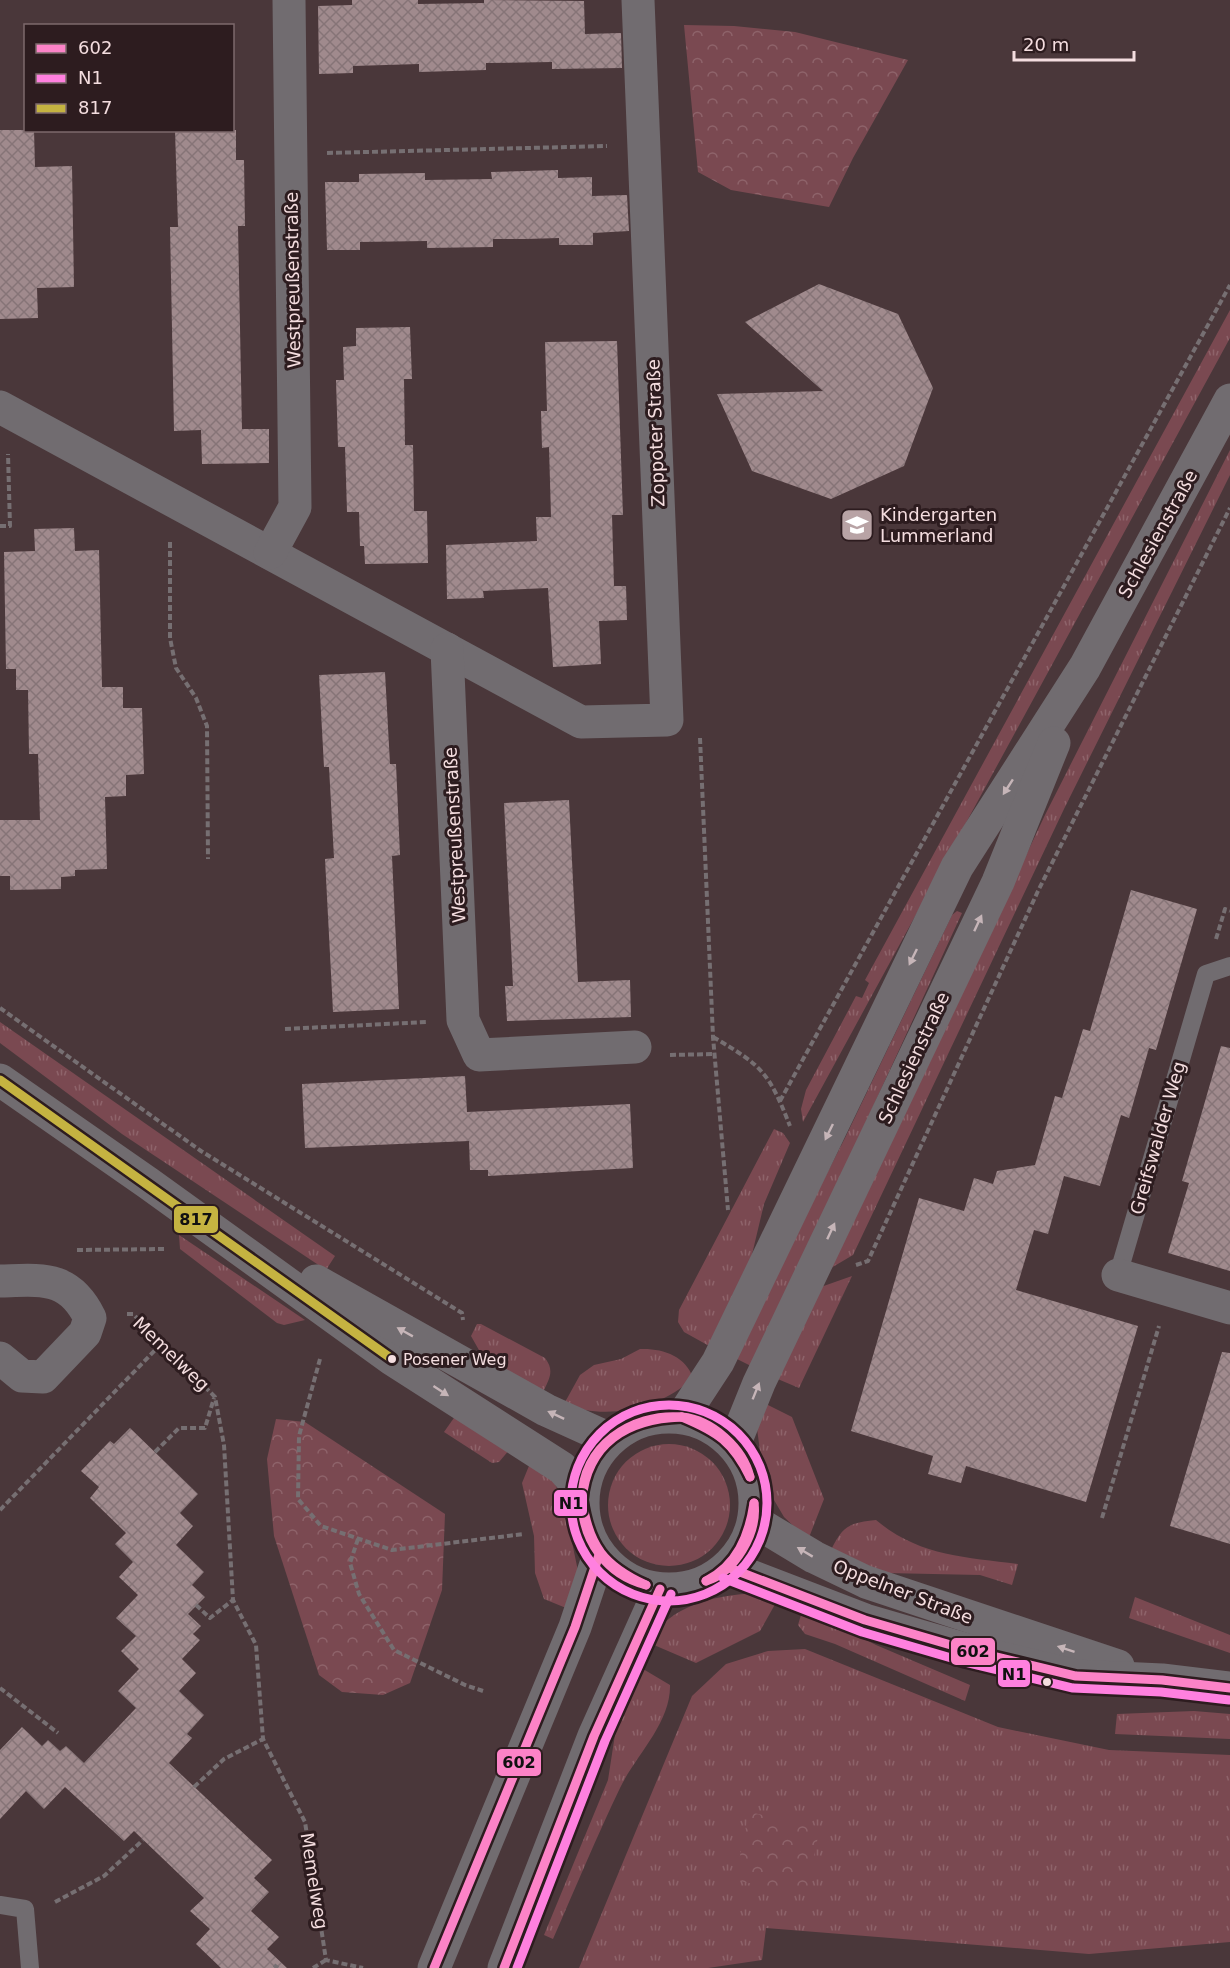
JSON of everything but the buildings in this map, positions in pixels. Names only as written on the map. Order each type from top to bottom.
[{"type":"street","name":"Westpreußenstraße","points":[[270,553],[295,507],[289,0]]},
{"type":"street","name":"Zoppoter Straße","points":[[447,649],[581,722],[667,720],[638,0]]},
{"type":"street","name":"Schlesienstraße","points":[[682,1417],[718,1362],[957,867],[1085,667],[1230,400]]},
{"type":"street","points":[[3,409],[447,649]]},
{"type":"street","name":"Westpreußenstraße","points":[[447,649],[463,1020],[479,1055],[635,1047]]},
{"type":"street","name":"Schlesienstraße","points":[[734,1445],[759,1383],[998,882],[1085,667]]},
{"type":"street","points":[[0,1080],[148,1183],[392,1359],[562,1468],[582,1491]]},
{"type":"street","points":[[148,1183],[384,1321],[546,1410],[609,1439]]},
{"type":"street","name":"Greifswalder Weg","points":[[1118,1275],[1230,1308]]},
{"type":"street","points":[[0,1281],[48,1280],[81,1300],[90,1318],[85,1333],[43,1377],[22,1376],[0,1358]]},
{"type":"street","points":[[656,1416],[682,1417],[701,1422],[719,1432],[734,1445],[749,1468],[755,1494],[754,1521],[744,1546],[727,1567],[707,1581],[684,1588],[660,1589],[637,1583],[616,1572],[599,1555],[585,1524],[582,1491],[591,1463],[609,1439],[631,1424],[656,1416]]},
{"type":"street","name":"Oppelner Straße","points":[[754,1521],[814,1557],[867,1582],[921,1602],[1162,1680]]},
{"type":"street","points":[[434,1968],[575,1627],[599,1555]]},
{"type":"street","name":"Oppelner Straße","points":[[727,1567],[865,1620],[968,1650],[1076,1676],[1162,1680],[1230,1688]]},
{"type":"street","points":[[504,1968],[594,1736],[660,1589]]},
{"type":"lane","name":"Greifswalder Weg","points":[[1118,1275],[1206,974],[1230,966]]},
{"type":"lane","points":[[0,1905],[25,1909],[30,1968]]},
{"type":"path","points":[[292,154],[644,146]]},
{"type":"path","points":[[713,1037],[749,1058],[767,1075],[780,1101],[1230,285]]},
{"type":"path","points":[[0,526],[10,526],[3,409]]},
{"type":"path","points":[[170,500],[170,638],[176,668],[196,698],[207,726],[208,859]]},
{"type":"path","points":[[868,1261],[1038,891],[1230,508]]},
{"type":"path","points":[[700,730],[713,1037],[728,1210]]},
{"type":"path","points":[[0,1008],[201,1152],[462,1313]]},
{"type":"path","points":[[285,1029],[463,1020]]},
{"type":"path","points":[[48,1280],[64,1251],[166,1249]]},
{"type":"path","points":[[1102,1518],[1169,1290]]},
{"type":"path","name":"Memelweg","points":[[90,1318],[133,1314],[215,1397],[224,1445],[233,1600],[256,1645],[263,1739],[305,1822],[326,1960]]},
{"type":"path","points":[[0,1510],[162,1343]]},
{"type":"path","points":[[320,1359],[299,1437],[298,1499],[321,1526],[392,1550],[524,1534]]},
{"type":"path","name":"Memelweg","points":[[155,1452],[178,1428],[205,1428],[215,1397]]},
{"type":"path","points":[[358,1539],[350,1563],[359,1594],[394,1650],[465,1685],[483,1691]]},
{"type":"path","points":[[196,1605],[210,1618],[233,1600]]},
{"type":"path","points":[[0,1688],[58,1733]]},
{"type":"path","points":[[194,1786],[224,1759],[263,1739]]},
{"type":"path","points":[[25,1909],[57,1902],[104,1876],[143,1839]]},
{"type":"path","points":[[313,1968],[326,1960],[363,1968]]},
{"type":"green space","points":[[684,25],[734,26],[795,32],[908,60],[853,158],[829,207],[731,190],[698,172]]},
{"type":"green space","points":[[1230,310],[1230,338],[803,1122],[801,1109],[806,1090],[856,996],[862,998],[869,983],[865,980]]},
{"type":"green space","points":[[1230,450],[1230,475],[1064,809],[853,1255],[831,1268],[1045,815]]},
{"type":"green space","points":[[957,911],[962,913],[797,1272],[751,1366],[733,1357],[845,1138],[952,915]]},
{"type":"green space","points":[[0,1022],[335,1256],[326,1270],[122,1134],[0,1043]]},
{"type":"green space","points":[[774,1129],[783,1133],[790,1143],[764,1204],[749,1267],[711,1347],[684,1332],[678,1322],[679,1310]]},
{"type":"green space","points":[[179,1235],[305,1320],[284,1325],[277,1323],[180,1249]]},
{"type":"green space","points":[[852,1276],[799,1388],[773,1377],[818,1288]]},
{"type":"green space","points":[[477,1324],[545,1358],[550,1371],[543,1392],[484,1359],[471,1336]]},
{"type":"green space","points":[[640,1349],[657,1350],[672,1355],[685,1364],[693,1378],[665,1398],[632,1409],[597,1411],[564,1404],[580,1375],[594,1365],[621,1359]]},
{"type":"green space","points":[[762,1402],[792,1417],[824,1499],[808,1540],[784,1517],[774,1500],[771,1476],[760,1451],[756,1421]]},
{"type":"green space","points":[[456,1415],[510,1449],[499,1462],[492,1463],[444,1432]]},
{"type":"green space","points":[[276,1419],[305,1422],[445,1514],[442,1590],[410,1683],[383,1695],[342,1692],[319,1675],[274,1536],[267,1459]]},
{"type":"green space","points":[[669,1444],[692,1448],[712,1462],[726,1482],[730,1505],[726,1528],[712,1548],[692,1562],[669,1566],[646,1562],[626,1548],[612,1528],[608,1505],[612,1482],[626,1462],[646,1448]]},
{"type":"green space","points":[[531,1461],[552,1479],[563,1499],[578,1571],[571,1610],[544,1599],[535,1573],[534,1536],[522,1483]]},
{"type":"green space","points":[[876,1520],[892,1532],[926,1548],[943,1553],[1018,1564],[1012,1585],[980,1575],[886,1573],[831,1550],[839,1535],[848,1527],[860,1522]]},
{"type":"green space","points":[[754,1593],[778,1599],[760,1631],[696,1663],[647,1642],[668,1619],[694,1605],[723,1597]]},
{"type":"green space","points":[[1135,1597],[1230,1635],[1230,1653],[1129,1618]]},
{"type":"green space","points":[[803,1608],[876,1645],[970,1685],[965,1701],[835,1644],[805,1634],[798,1625]]},
{"type":"green space","points":[[805,1649],[998,1727],[1109,1750],[1230,1755],[1230,1942],[1089,1954],[766,1928],[762,1960],[708,1968],[579,1968],[692,1696],[726,1664],[768,1651]]},
{"type":"green space","points":[[638,1666],[670,1685],[665,1712],[659,1726],[620,1788],[553,1939],[544,1935],[608,1780],[618,1715]]},
{"type":"green space","points":[[1194,1711],[1230,1714],[1230,1739],[1115,1734],[1117,1714]]},
{"type":"green space","points":[[749,1812],[820,1827],[806,1895],[735,1880]]},
{"type":"transit line","name":"817","points":[[0,1080],[392,1359]]},
{"type":"transit line","name":"N1","points":[[679,1405],[707,1412],[724,1421],[739,1433],[751,1448],[760,1465],[766,1484],[767,1503],[766,1522],[760,1541],[751,1558],[739,1573],[724,1585],[707,1594],[688,1600],[659,1601],[631,1594],[614,1585],[599,1573],[587,1558],[578,1541],[572,1522],[571,1493],[578,1465],[587,1448],[599,1433],[614,1421],[631,1412],[650,1406],[679,1405]]},
{"type":"transit line","name":"602","points":[[582,1500],[584,1481],[590,1464],[600,1449],[613,1437],[645,1421],[663,1417],[681,1417]]},
{"type":"transit line","name":"602","points":[[582,1500],[585,1480],[592,1463],[601,1449],[613,1438],[643,1423],[681,1417]]},
{"type":"transit line","name":"602","points":[[682,1417],[704,1424],[725,1437],[741,1456],[750,1477]]},
{"type":"transit line","name":"602","points":[[682,1417],[715,1433],[731,1447],[750,1477]]},
{"type":"transit line","name":"602","points":[[582,1500],[589,1530],[601,1553],[619,1570],[646,1585]]},
{"type":"transit line","name":"602","points":[[582,1500],[587,1529],[599,1554],[620,1573],[646,1585]]},
{"type":"transit line","name":"602","points":[[706,1581],[726,1567],[740,1548],[749,1527],[754,1503]]},
{"type":"transit line","name":"602","points":[[706,1581],[726,1569],[742,1550],[752,1527],[754,1503]]},
{"type":"transit line","name":"602","points":[[434,1968],[575,1627],[599,1555]]},
{"type":"transit line","name":"602","points":[[727,1567],[865,1620],[968,1650],[1076,1676],[1162,1680],[1230,1688]]},
{"type":"transit line","name":"N1","points":[[723,1578],[862,1632],[965,1662],[1073,1688],[1161,1692],[1229,1700]]},
{"type":"transit line","name":"602","points":[[504,1968],[594,1736],[660,1589]]},
{"type":"transit line","name":"N1","points":[[517,1968],[605,1741],[671,1594]]},
{"type":"place","name":"Kindergarten Lummerland","points":[[857,525]]},
{"type":"place","name":"Posener Weg","points":[[392,1359]]}]
